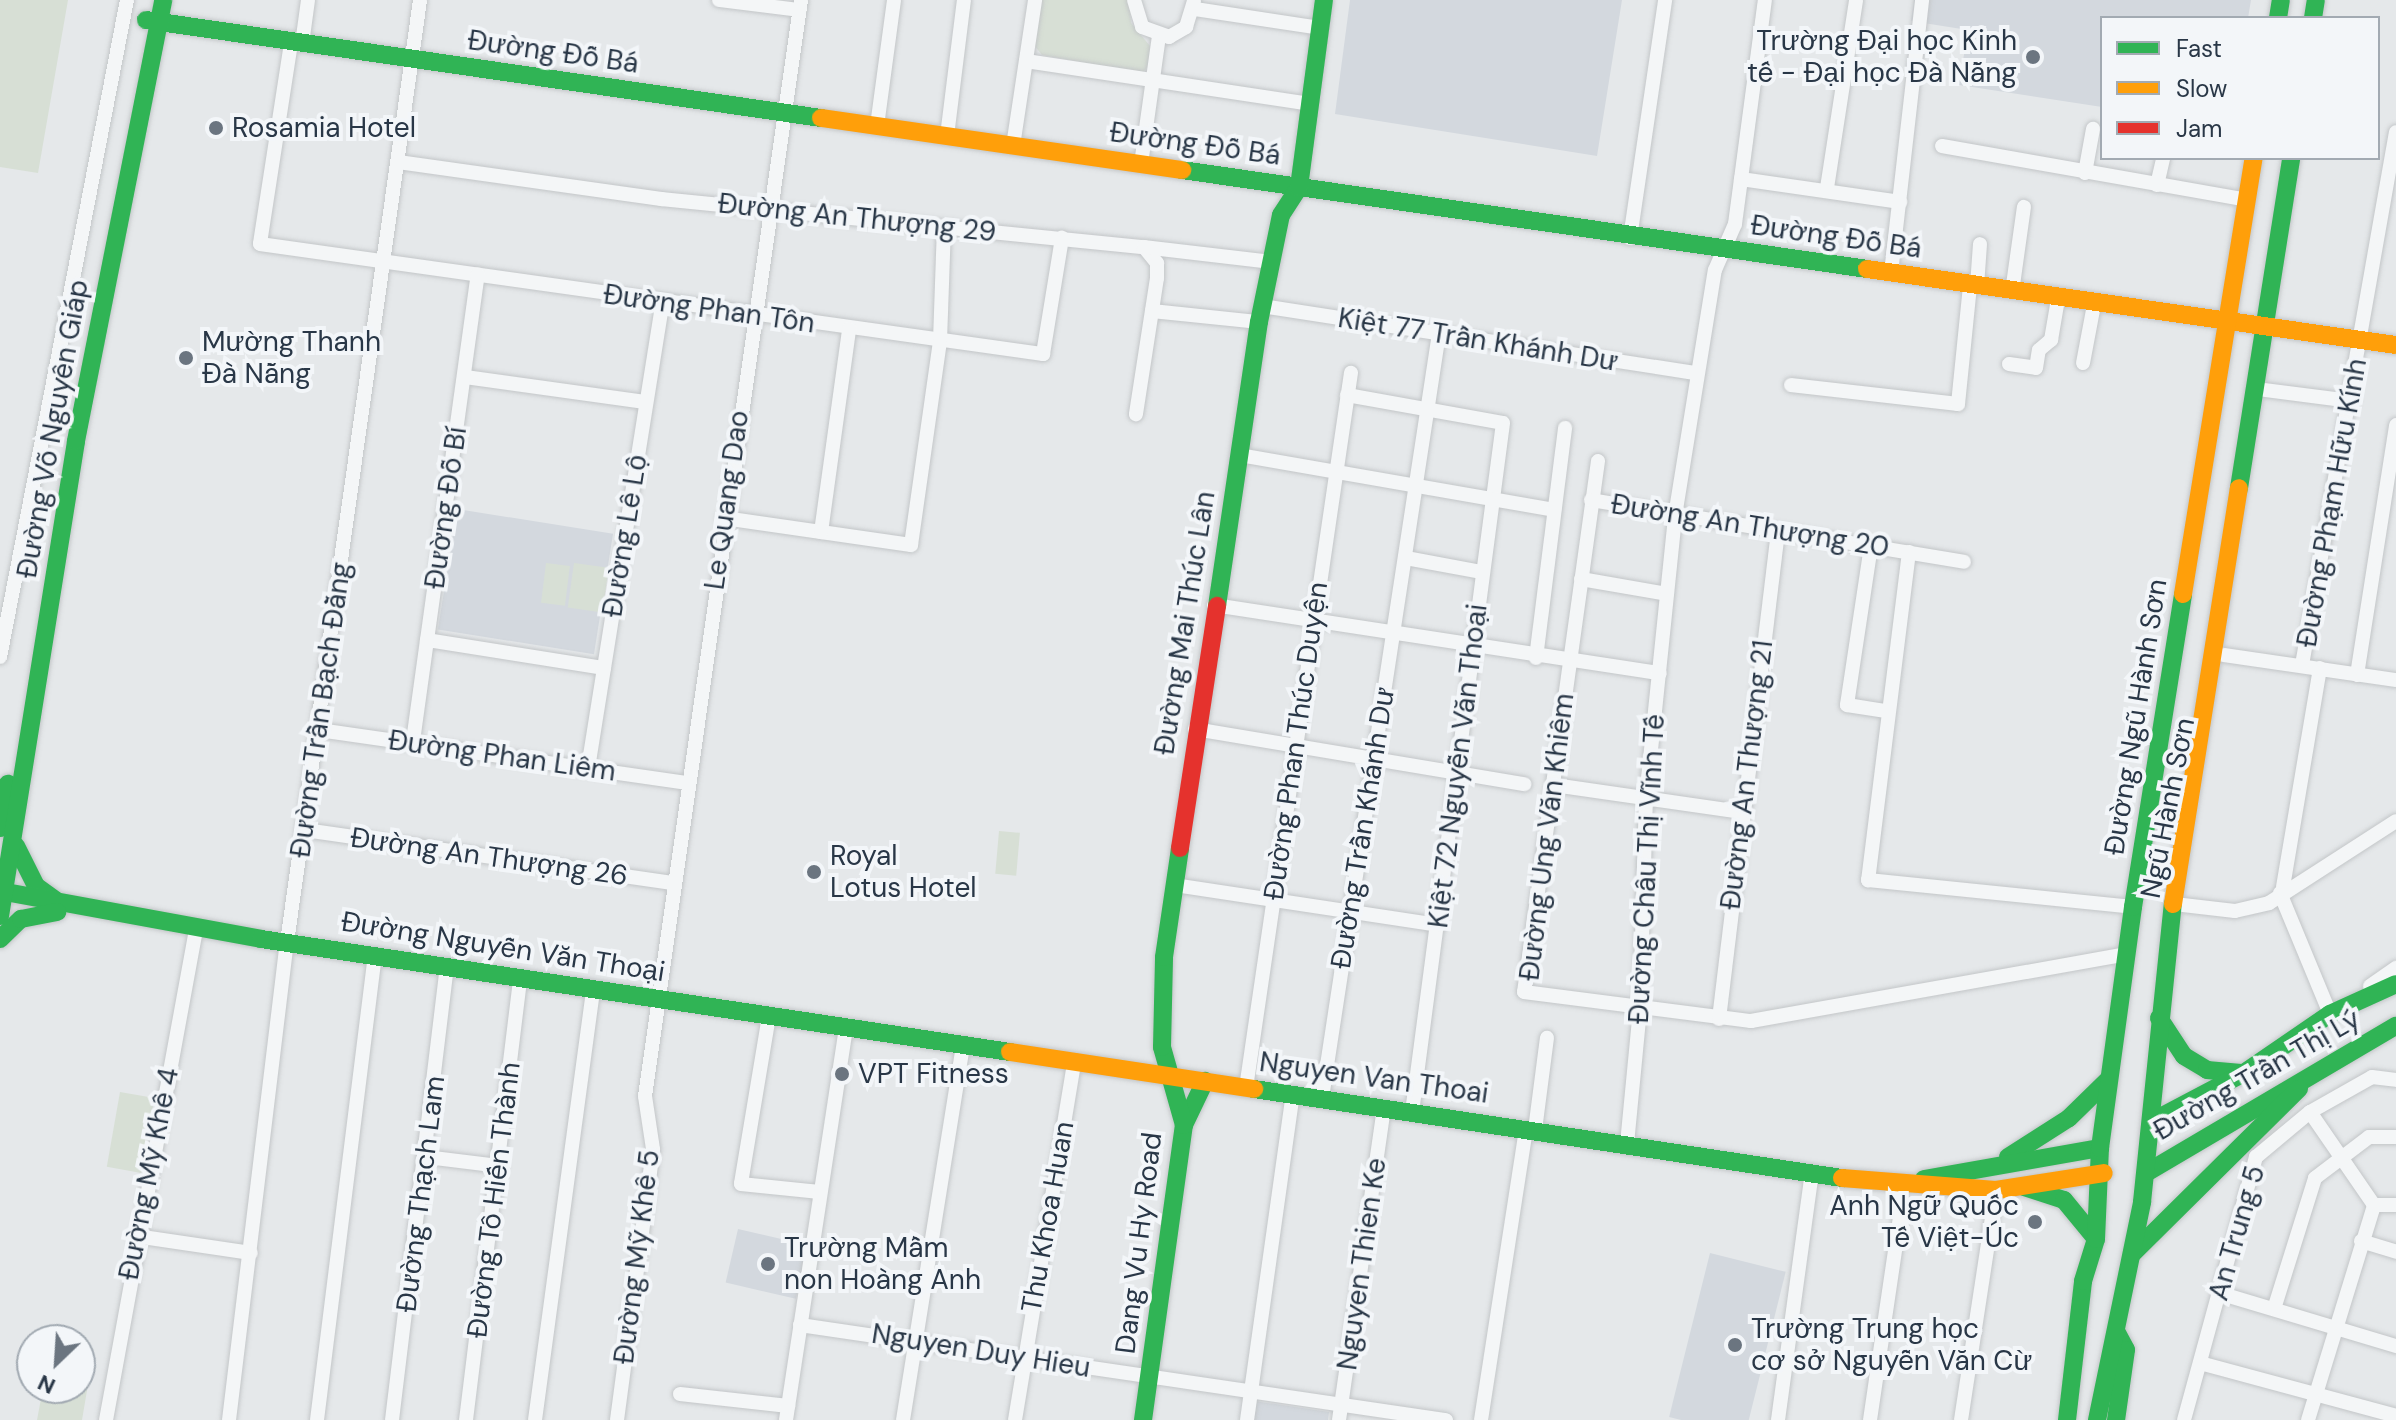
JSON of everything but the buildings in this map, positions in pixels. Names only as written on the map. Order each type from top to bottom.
[{"type":"main road","name":"Đường Võ Nguyên Giáp","points":[[150,0],[153,21]]},
{"type":"main road","name":"Đường Võ Nguyên Giáp","points":[[2,902],[8,807],[153,21],[163,0]]},
{"type":"main road","points":[[1299,187],[1324,0]]},
{"type":"main road","name":"Đường Đỗ Bá","points":[[153,21],[1630,238],[1891,273],[2225,325],[2396,345]]},
{"type":"main road","points":[[2225,325],[2243,199],[2245,160]]},
{"type":"main road","points":[[2243,199],[2253,160]]},
{"type":"main road","name":"Ngũ Hành Sơn","points":[[2169,931],[2183,905],[2224,655],[2265,390],[2269,330],[2291,160]]},
{"type":"main road","name":"Ngũ Hành Sơn","points":[[2169,931],[2269,330],[2301,160]]},
{"type":"main road","name":"Đường Mai Thúc Lân","points":[[1168,1075],[1163,993],[1195,729],[1261,314],[1281,215],[1299,187]]},
{"type":"main road","name":"Đường Ngũ Hành Sơn","points":[[2083,1281],[2096,1239],[2104,1173],[2100,1148],[2127,954],[2129,906],[2225,325],[2233,295],[2243,199]]},
{"type":"main road","points":[[0,939],[21,919],[58,907],[36,886],[7,834]]},
{"type":"main road","name":"Đường Nguyễn Văn Thoại","points":[[2,902],[58,907],[846,1028]]},
{"type":"main road","points":[[2097,1420],[2146,1173],[2169,931]]},
{"type":"main road","name":"Đường Trần Thị Lý","points":[[2100,1148],[2244,1073],[2330,1014],[2396,984]]},
{"type":"main road","points":[[2159,1018],[2184,1056],[2207,1070],[2244,1073]]},
{"type":"main road","name":"Đường Trần Thị Lý","points":[[2146,1173],[2319,1068],[2396,1026]]},
{"type":"main road","name":"Nguyen Van Thoai","points":[[846,1028],[1894,1186]]},
{"type":"main road","points":[[2132,1254],[2319,1068]]},
{"type":"main road","name":"Dang Vu Hy Road","points":[[1143,1420],[1184,1125],[1168,1075]]},
{"type":"main road","points":[[2001,1161],[2069,1118],[2108,1080]]},
{"type":"main road","points":[[1184,1125],[1205,1081]]},
{"type":"main road","points":[[1894,1186],[2001,1161],[2100,1148]]},
{"type":"main road","points":[[1894,1186],[1996,1190],[2104,1173],[2146,1173]]},
{"type":"main road","points":[[2019,1186],[2064,1200],[2096,1239]]},
{"type":"main road","points":[[2054,1420],[2069,1307],[2083,1281]]},
{"type":"main road","points":[[2067,1420],[2083,1281]]},
{"type":"main road","points":[[2116,1331],[2126,1350],[2116,1420]]},
{"type":"street","points":[[0,657],[127,0]]},
{"type":"street","points":[[296,43],[308,0]]},
{"type":"street","name":"Đường Trần Bạch Đằng","points":[[229,1420],[287,942],[420,0]]},
{"type":"street","points":[[719,0],[800,5]]},
{"type":"street","points":[[877,126],[894,0]]},
{"type":"street","points":[[947,136],[964,0]]},
{"type":"street","points":[[1013,146],[1035,0]]},
{"type":"street","points":[[1134,0],[1142,27],[1159,36],[1186,27],[1194,5],[1320,28]]},
{"type":"street","points":[[1630,238],[1665,0]]},
{"type":"street","name":"Đường Châu Thị Vĩnh Tế","points":[[1627,1144],[1640,1010],[1646,798],[1675,516],[1695,373],[1741,179],[1765,0]]},
{"type":"street","points":[[1827,188],[1856,0]]},
{"type":"street","points":[[1891,273],[1922,0]]},
{"type":"street","name":"Le Quang Dao","points":[[660,1000],[686,783],[800,5]]},
{"type":"street","points":[[1141,164],[1159,36]]},
{"type":"street","name":"Đường Phan Tôn","points":[[296,43],[260,244],[662,304],[754,313],[849,329],[1043,354],[1062,238]]},
{"type":"street","points":[[1026,61],[1310,104]]},
{"type":"street","points":[[2085,173],[2093,129]]},
{"type":"street","name":"Đường Phạm Hữu Kính","points":[[2302,665],[2351,401],[2396,132]]},
{"type":"street","points":[[1942,146],[2243,199]]},
{"type":"street","points":[[2157,185],[2163,160]]},
{"type":"street","name":"Đường An Thượng 29","points":[[398,162],[769,208],[1271,262]]},
{"type":"street","points":[[1741,179],[1827,188],[1900,202]]},
{"type":"street","points":[[2012,292],[2024,207]]},
{"type":"street","points":[[724,518],[911,545],[940,341],[944,228]]},
{"type":"street","points":[[1791,385],[1958,404],[1980,244]]},
{"type":"street","points":[[1136,414],[1157,263],[1144,247]]},
{"type":"street","name":"Đường Đỗ Bí","points":[[413,741],[478,275]]},
{"type":"street","points":[[2009,364],[2036,368],[2039,350],[2051,340],[2058,299]]},
{"type":"street","name":"Đường Lê Lộ","points":[[588,768],[662,304]]},
{"type":"street","points":[[2083,363],[2094,305]]},
{"type":"street","name":"Kiệt 77 Trần Khánh Dư","points":[[1152,311],[1261,314],[1439,333],[1695,373]]},
{"type":"street","points":[[821,532],[849,329]]},
{"type":"street","name":"Đường Trần Khánh Dư","points":[[1322,1098],[1372,759],[1419,483],[1439,333]]},
{"type":"street","name":"Đường Phan Thúc Duyện","points":[[1246,1088],[1351,373]]},
{"type":"street","points":[[465,377],[645,402]]},
{"type":"street","points":[[2265,390],[2351,401]]},
{"type":"street","points":[[1347,395],[1429,407]]},
{"type":"street","name":"Kiệt 72 Nguyễn Văn Thoại","points":[[1412,1112],[1462,775],[1468,725],[1459,713],[1471,647],[1501,420],[1429,407]]},
{"type":"street","points":[[2357,675],[2396,425]]},
{"type":"street","points":[[1536,658],[1565,428]]},
{"type":"street","points":[[1240,455],[1336,467],[1554,510]]},
{"type":"street","name":"Đường Ung Văn Khiêm","points":[[1598,461],[1524,992],[1640,1010],[1751,1021],[2127,954]]},
{"type":"street","name":"Đường An Thượng 20","points":[[1591,500],[1964,562]]},
{"type":"street","name":"Đường An Thượng 21","points":[[1719,1019],[1778,532]]},
{"type":"street","points":[[1871,546],[1847,705],[1885,711]]},
{"type":"street","points":[[1909,552],[1885,711],[1868,880],[2129,906]]},
{"type":"street","points":[[1406,558],[1481,572]]},
{"type":"street","points":[[1581,579],[1667,594]]},
{"type":"street","points":[[1214,605],[1314,619],[1569,664],[1660,673]]},
{"type":"street","points":[[427,640],[604,668]]},
{"type":"street","name":"Đường Phạm Hữu Kính","points":[[2224,655],[2396,680]]},
{"type":"street","name":"Đường Phạm Hữu Kính","points":[[2281,890],[2320,668]]},
{"type":"street","points":[[1195,729],[1297,743],[1372,759],[1524,784]]},
{"type":"street","name":"Đường Phan Liêm","points":[[319,730],[413,741],[686,783]]},
{"type":"street","points":[[1554,785],[1742,812]]},
{"type":"street","points":[[2183,905],[2235,911],[2281,890],[2396,821]]},
{"type":"street","name":"Đường An Thượng 26","points":[[305,830],[674,883]]},
{"type":"street","points":[[1174,885],[1439,925]]},
{"type":"street","points":[[2281,890],[2330,1014],[2396,968]]},
{"type":"street","name":"Đường Mỹ Khê 4","points":[[106,1420],[136,1236],[196,929]]},
{"type":"street","points":[[317,1420],[375,956]]},
{"type":"street","name":"Đường Thạch Lam","points":[[392,1420],[447,968]]},
{"type":"street","name":"Đường Tô Hiến Thành","points":[[466,1420],[520,979]]},
{"type":"street","points":[[535,1420],[593,989]]},
{"type":"street","name":"Đường Mỹ Khê 5","points":[[617,1420],[651,1173],[645,1096],[660,1000]]},
{"type":"street","points":[[769,1016],[741,1184],[820,1192]]},
{"type":"street","points":[[680,1394],[787,1413],[846,1028]]},
{"type":"street","points":[[1481,1420],[1547,1038]]},
{"type":"street","points":[[2319,1068],[2396,1039]]},
{"type":"street","points":[[903,1420],[963,1046]]},
{"type":"street","name":"Thu Khoa Huan","points":[[1015,1420],[1074,1062]]},
{"type":"street","name":"An Trung 5","points":[[2185,1420],[2256,1157],[2310,1112],[2372,1077],[2396,1080]]},
{"type":"street","points":[[1247,1420],[1293,1094]]},
{"type":"street","name":"Nguyen Thien Ke","points":[[1340,1413],[1384,1107]]},
{"type":"street","points":[[2310,1112],[2374,1205]]},
{"type":"street","points":[[2274,1309],[2312,1183],[2341,1156],[2369,1137],[2396,1137]]},
{"type":"street","points":[[426,1157],[499,1166]]},
{"type":"street","points":[[1778,1420],[1812,1173]]},
{"type":"street","points":[[1870,1420],[1902,1202],[1894,1186]]},
{"type":"street","points":[[1961,1420],[1996,1190]]},
{"type":"street","points":[[2374,1205],[2396,1205]]},
{"type":"street","points":[[2308,1420],[2333,1326],[2374,1205]]},
{"type":"street","points":[[136,1236],[251,1253]]},
{"type":"street","points":[[2361,1241],[2396,1252]]},
{"type":"street","points":[[2219,1293],[2396,1346]]},
{"type":"street","name":"Nguyen Duy Hieu","points":[[800,1325],[915,1339],[1251,1391],[1340,1413],[1442,1420]]},
{"type":"street","points":[[2200,1363],[2316,1391],[2396,1416]]},
{"type":"shaded area","points":[[0,0],[68,0],[38,173],[0,167]]},
{"type":"shaded area","points":[[1041,0],[1129,0],[1131,23],[1150,46],[1149,66],[1142,73],[1042,55],[1034,45]]},
{"type":"shaded area","points":[[1350,0],[1622,0],[1597,156],[1335,114]]},
{"type":"shaded area","name":"Trường Đại học Kinh tế - Đại học Đà Nẵng","points":[[1914,0],[2251,0],[2248,16],[2100,16],[2100,107],[1959,85],[1968,30],[1911,21]]},
{"type":"shaded area","points":[[457,509],[613,534],[594,654],[438,629]]},
{"type":"shaded area","points":[[546,563],[570,566],[565,606],[541,603]]},
{"type":"shaded area","points":[[574,563],[609,568],[602,612],[568,608]]},
{"type":"shaded area","points":[[999,831],[1020,833],[1016,876],[995,874]]},
{"type":"shaded area","points":[[120,1092],[154,1098],[141,1173],[107,1167]]},
{"type":"shaded area","name":"Trường Mầm non Hoàng Anh","points":[[738,1229],[808,1245],[796,1299],[726,1283]]},
{"type":"shaded area","name":"Trường Trung học cơ sở Nguyễn Văn Cừ","points":[[1710,1253],[1786,1272],[1749,1420],[1681,1420],[1669,1417]]},
{"type":"shaded area","points":[[1254,1401],[1329,1412],[1328,1420],[1251,1420]]},
{"type":"shaded area","points":[[40,1404],[85,1404],[82,1420],[37,1420]]},
{"type":"traffic: fast","points":[[0,916],[76,441],[163,0]]},
{"type":"traffic: fast","points":[[1217,606],[1259,322],[1281,215],[1299,187],[1324,0]]},
{"type":"traffic: fast","points":[[2278,16],[2281,0]]},
{"type":"traffic: fast","points":[[2313,16],[2316,0]]},
{"type":"traffic: fast","points":[[146,20],[821,118]]},
{"type":"traffic: fast","points":[[2239,488],[2291,160]]},
{"type":"traffic: fast","points":[[1182,170],[1867,269]]},
{"type":"traffic: fast","points":[[2067,1420],[2083,1281],[2096,1239],[2100,1148],[2133,907],[2183,594]]},
{"type":"traffic: fast","points":[[0,828],[8,784]]},
{"type":"traffic: fast","points":[[16,846],[36,886],[55,900]]},
{"type":"traffic: fast","points":[[1143,1420],[1184,1125],[1162,1047],[1164,957],[1180,848]]},
{"type":"traffic: fast","points":[[0,891],[261,939],[1010,1052]]},
{"type":"traffic: fast","points":[[2097,1420],[2142,1202],[2173,904]]},
{"type":"traffic: fast","points":[[0,939],[21,919],[57,912]]},
{"type":"traffic: fast","points":[[2151,1122],[2244,1073],[2330,1014],[2396,984]]},
{"type":"traffic: fast","points":[[2159,1018],[2184,1056],[2207,1070],[2244,1073]]},
{"type":"traffic: fast","points":[[2146,1173],[2396,1026]]},
{"type":"traffic: fast","points":[[2008,1157],[2069,1118],[2108,1080]]},
{"type":"traffic: fast","points":[[1184,1125],[1205,1081]]},
{"type":"traffic: fast","points":[[1254,1089],[1842,1178]]},
{"type":"traffic: fast","points":[[2132,1254],[2299,1089]]},
{"type":"traffic: fast","points":[[1924,1179],[2100,1148]]},
{"type":"traffic: fast","points":[[2024,1187],[2064,1200],[2096,1239]]},
{"type":"traffic: fast","points":[[2116,1331],[2126,1350],[2116,1420]]},
{"type":"traffic: slow","points":[[821,118],[1182,170]]},
{"type":"traffic: slow","points":[[2183,594],[2254,160]]},
{"type":"traffic: slow","points":[[1867,269],[2396,345]]},
{"type":"traffic: slow","points":[[2173,904],[2239,488]]},
{"type":"traffic: slow","points":[[1010,1052],[1254,1089]]},
{"type":"traffic: slow","points":[[1842,1178],[1996,1190],[2104,1173]]},
{"type":"traffic: jam","points":[[1180,848],[1217,606]]},
{"type":"place","name":"Trường Đại học Kinh tế - Đại học Đà Nẵng","points":[[2033,57]]},
{"type":"place","name":"Rosamia Hotel","points":[[216,128]]},
{"type":"place","name":"Mường Thanh Đà Nẵng","points":[[186,358]]},
{"type":"place","name":"Royal Lotus Hotel","points":[[814,872]]},
{"type":"place","name":"VPT Fitness","points":[[842,1074]]},
{"type":"place","name":"Anh Ngữ Quốc Tế Việt-Úc","points":[[2035,1222]]},
{"type":"place","name":"Trường Mầm non Hoàng Anh","points":[[768,1264]]},
{"type":"place","name":"Trường Trung học cơ sở Nguyễn Văn Cừ","points":[[1735,1345]]}]
